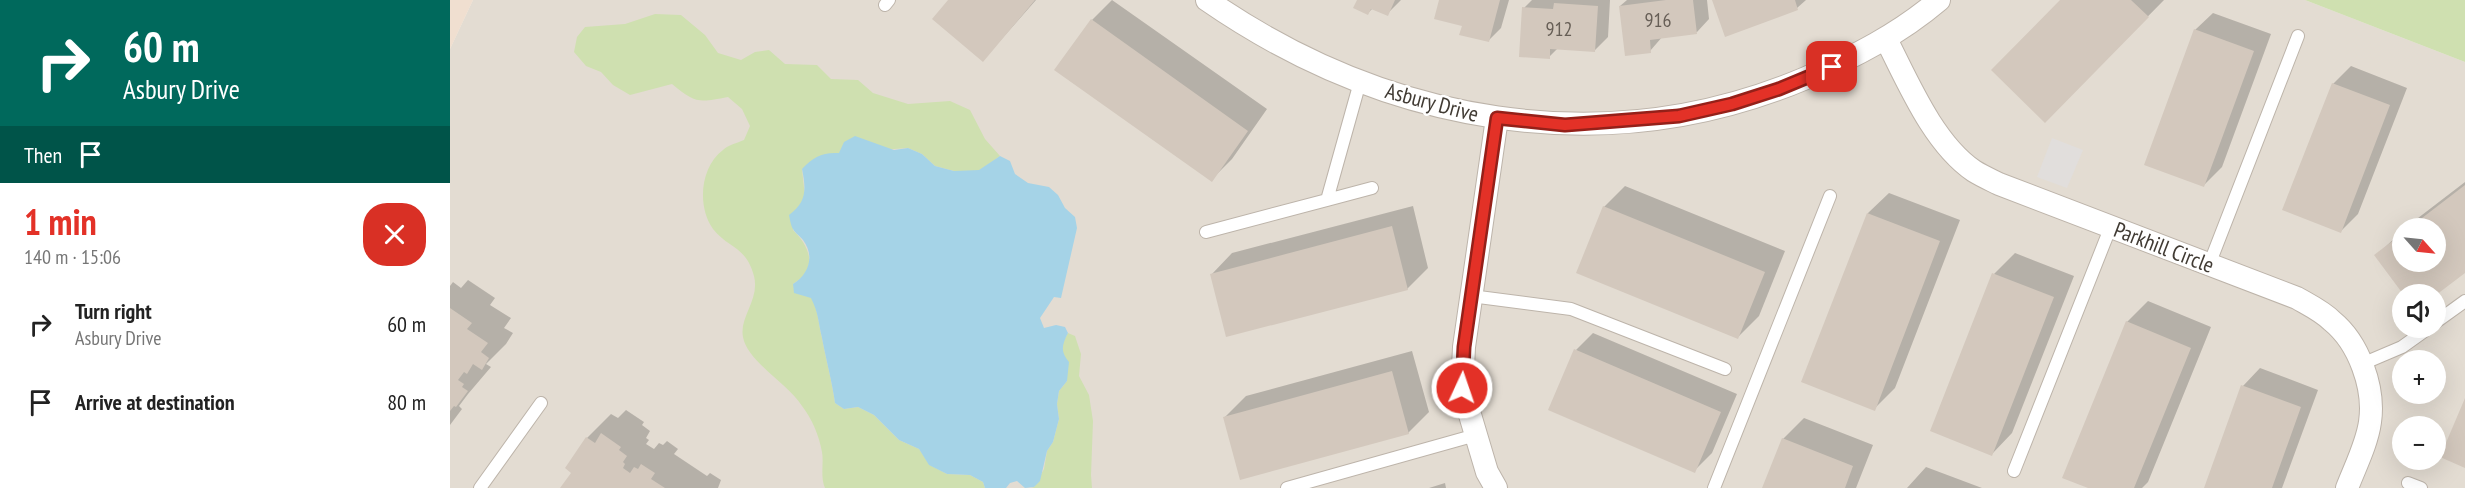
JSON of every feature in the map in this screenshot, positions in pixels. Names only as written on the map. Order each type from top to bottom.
[{"type":"street","name":"Asbury Drive","points":[[1207,0],[1282,48],[1360,82],[1450,110],[1497,118],[1565,125],[1679,116],[1732,104],[1779,89],[1832,67],[1886,39],[1919,17],[1939,0]]},
{"type":"street","name":"Parkhill Circle","points":[[1886,39],[1932,124],[1947,146],[1975,172],[1999,184],[2297,298],[2334,322],[2348,338],[2362,364],[2369,392],[2370,422],[2347,488]]},
{"type":"street","points":[[1496,488],[1487,472],[1462,388],[1464,347],[1497,118]]},
{"type":"lane","points":[[2209,265],[2298,36]]},
{"type":"lane","points":[[1327,200],[1360,82]]},
{"type":"lane","points":[[1206,231],[1372,188]]},
{"type":"lane","points":[[1714,488],[1830,196]]},
{"type":"lane","points":[[2014,471],[2111,226]]},
{"type":"lane","points":[[1471,296],[1570,309],[1725,369]]},
{"type":"lane","points":[[2446,315],[2465,302]]},
{"type":"lane","points":[[2362,364],[2402,346],[2414,338]]},
{"type":"lane","points":[[480,488],[541,403]]},
{"type":"lane","points":[[1287,488],[1476,435]]},
{"type":"lane","points":[[2408,483],[2421,488]]},
{"type":"shaded area","points":[[450,0],[473,0],[450,49]]},
{"type":"shaded area","points":[[473,0],[2305,0],[2465,62],[2465,488],[450,488],[450,49]]},
{"type":"shaded area","points":[[2052,138],[2083,150],[2067,188],[2037,177]]},
{"type":"green space","points":[[2305,0],[2465,0],[2465,62]]},
{"type":"green space","points":[[655,14],[681,15],[705,35],[718,53],[741,60],[755,52],[769,50],[785,64],[817,65],[831,79],[858,80],[873,93],[908,104],[950,101],[970,110],[985,139],[1000,156],[979,171],[954,171],[935,166],[922,154],[908,148],[839,153],[802,169],[805,197],[798,209],[793,230],[808,251],[809,265],[801,278],[793,284],[802,294],[812,298],[835,403],[844,409],[858,407],[874,415],[899,440],[919,449],[930,465],[947,474],[970,475],[983,482],[985,488],[825,488],[822,452],[812,422],[796,398],[752,355],[743,337],[744,322],[755,285],[751,266],[742,253],[713,229],[705,210],[703,188],[709,166],[725,148],[744,140],[750,126],[742,109],[728,97],[697,100],[672,84],[630,95],[613,85],[601,72],[586,66],[574,52],[577,37],[585,27],[625,24]]},
{"type":"green space","points":[[1068,333],[1075,336],[1081,354],[1079,376],[1089,395],[1093,421],[1092,488],[1031,488],[1034,487],[1044,469],[1047,451],[1053,442],[1059,419],[1057,404],[1059,391],[1067,381],[1061,345]]},
{"type":"water","points":[[855,136],[894,150],[908,148],[922,154],[935,166],[954,171],[979,170],[1000,156],[1010,161],[1015,174],[1028,183],[1049,187],[1075,217],[1077,228],[1061,298],[1054,297],[1040,318],[1044,328],[1056,325],[1065,327],[1068,333],[1063,351],[1069,362],[1067,381],[1059,391],[1057,404],[1059,419],[1053,442],[1047,451],[1040,481],[1034,487],[1025,488],[1017,481],[1010,483],[1006,488],[985,488],[983,482],[970,475],[947,474],[929,465],[919,449],[899,440],[874,415],[858,407],[844,409],[835,403],[816,309],[811,298],[794,293],[793,284],[806,270],[809,252],[803,240],[793,229],[789,215],[799,205],[804,195],[802,169],[818,156],[839,153],[844,142]]},
{"type":"building","points":[[948,0],[1035,0],[983,62],[932,19]]},
{"type":"building","points":[[1357,0],[1395,0],[1388,16],[1371,9],[1368,15],[1353,8]]},
{"type":"building","points":[[1439,0],[1500,0],[1489,42],[1459,35],[1462,26],[1434,19]]},
{"type":"building","points":[[1666,0],[1693,0],[1697,34],[1650,40],[1651,53],[1625,56],[1619,6]]},
{"type":"building","points":[[1712,0],[1795,0],[1798,10],[1725,37]]},
{"type":"building","points":[[2060,0],[2131,0],[2149,17],[2045,123],[1991,70]]},
{"type":"building","points":[[1554,3],[1598,6],[1595,52],[1550,49],[1550,59],[1519,57],[1522,7],[1553,9]]},
{"type":"building","points":[[1091,19],[1248,131],[1212,182],[1054,70]]},
{"type":"building","points":[[2194,29],[2254,51],[2204,187],[2144,165]]},
{"type":"building","points":[[2332,83],[2390,105],[2341,233],[2282,210]]},
{"type":"building","points":[[2465,185],[2465,273],[2446,287],[2446,284],[2396,284],[2374,255],[2392,241],[2392,272],[2446,272],[2446,218],[2422,218]]},
{"type":"building","points":[[1603,206],[1765,272],[1738,339],[1576,273]]},
{"type":"building","points":[[1867,213],[1940,241],[1875,411],[1801,382]]},
{"type":"building","points":[[1392,226],[1408,290],[1226,337],[1210,274]]},
{"type":"building","points":[[1992,273],[2054,297],[1992,456],[1930,431]]},
{"type":"building","points":[[450,308],[472,323],[467,329],[488,343],[481,352],[489,358],[482,370],[473,364],[467,374],[464,372],[458,380],[468,391],[450,411]]},
{"type":"building","points":[[2126,321],[2191,348],[2134,488],[2088,488],[2062,478]]},
{"type":"building","points":[[1574,349],[1721,412],[1695,473],[1548,410]]},
{"type":"building","points":[[1392,371],[1409,434],[1240,480],[1223,417]]},
{"type":"building","points":[[2241,385],[2301,407],[2272,488],[2204,488]]},
{"type":"building","points":[[2465,398],[2465,468],[2446,460],[2446,443]]},
{"type":"building","points":[[601,433],[621,447],[619,450],[627,456],[623,462],[625,464],[623,468],[630,473],[634,467],[638,469],[641,464],[655,473],[651,479],[665,488],[560,488],[571,473],[565,468],[586,437],[595,443]]},
{"type":"building","points":[[1782,438],[1853,466],[1845,488],[1762,488]]},
{"type":"route","points":[[1462,388],[1464,347],[1497,118],[1565,125],[1679,116],[1732,104],[1779,89],[1832,67]]}]
